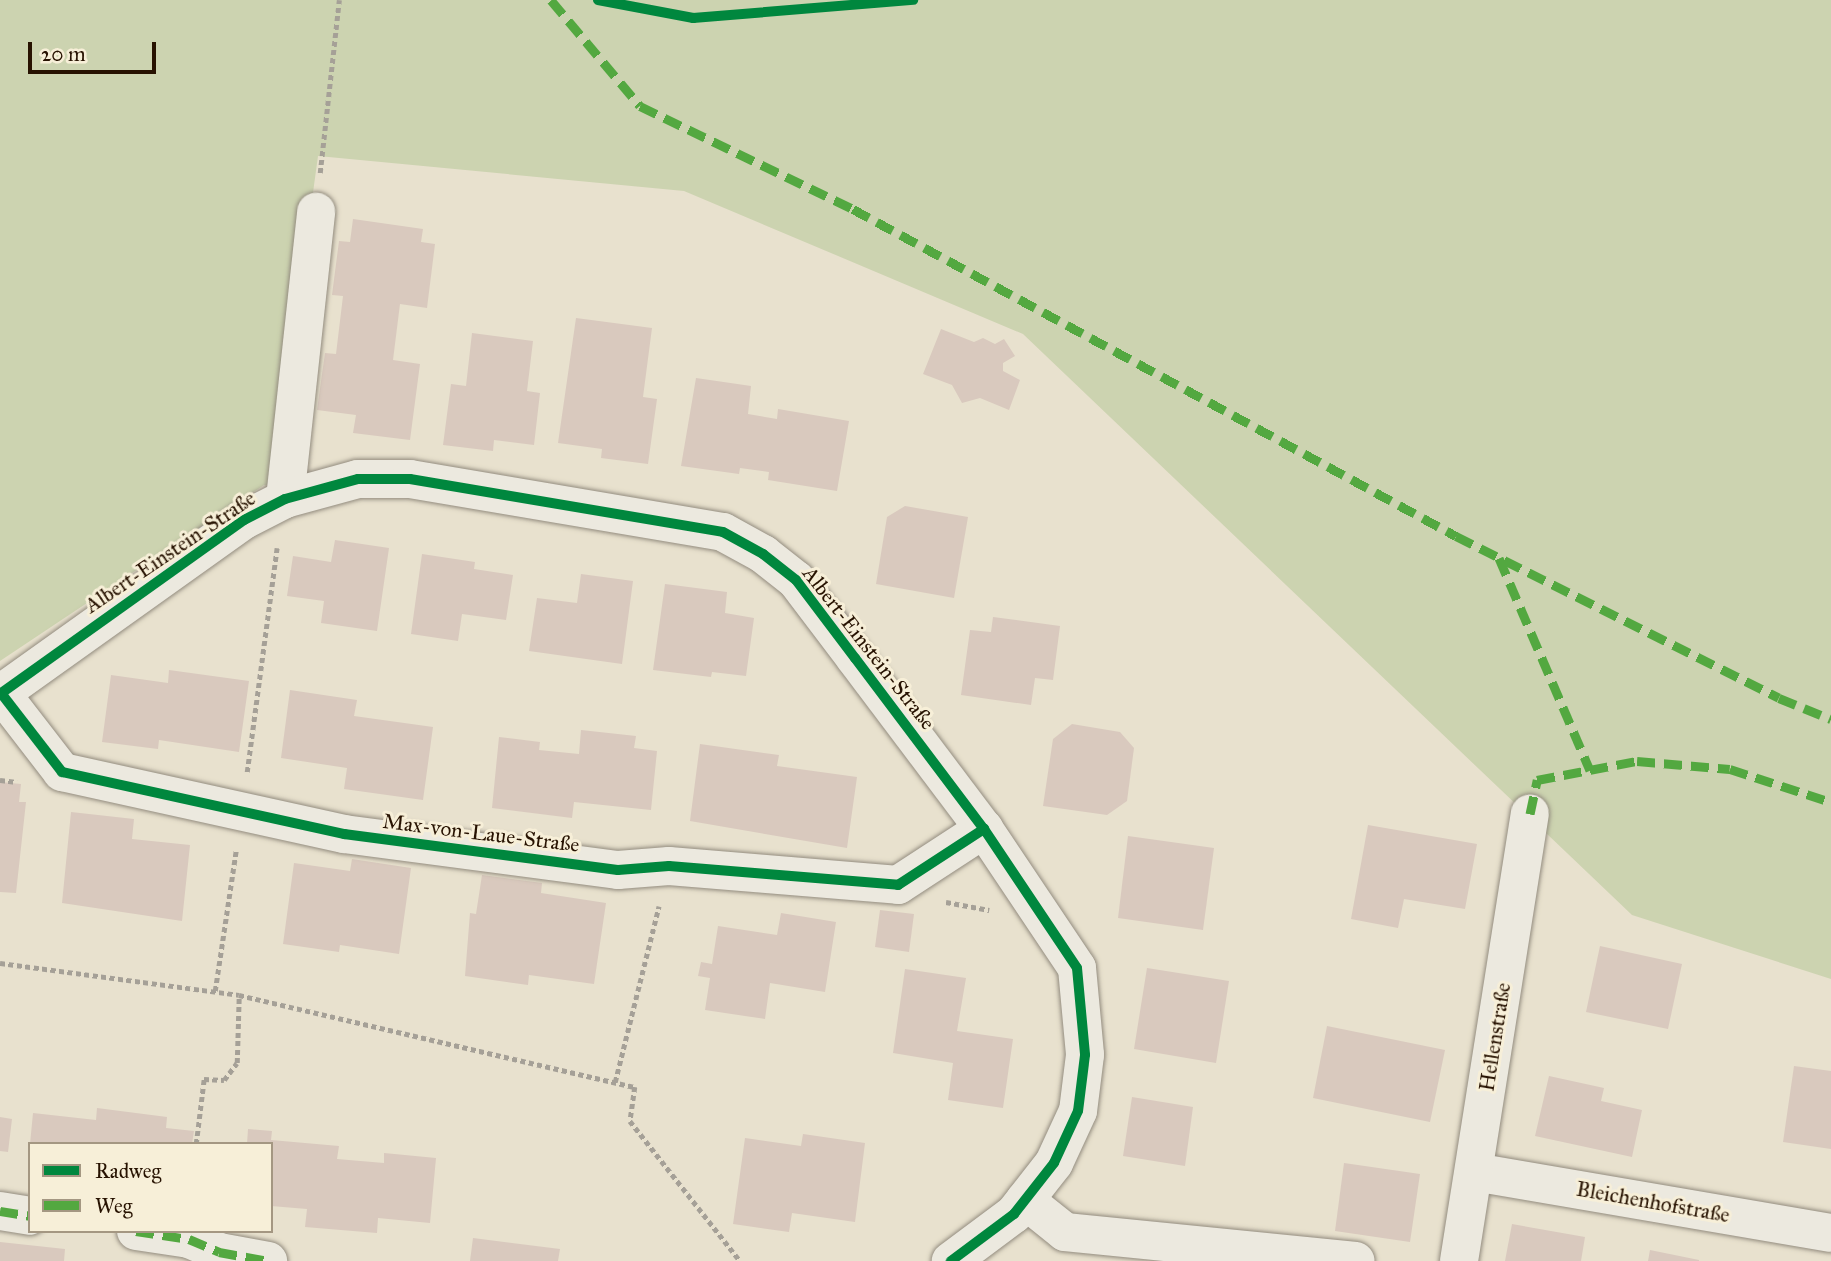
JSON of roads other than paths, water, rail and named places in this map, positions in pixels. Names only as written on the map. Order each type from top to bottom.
[{"type":"street","points":[[285,499],[316,212]]},
{"type":"street","name":"Albert-Einstein-Straße","points":[[0,694],[244,520],[285,499],[358,479],[410,479],[723,532],[763,554],[796,580],[984,829],[1077,968],[1085,1055],[1078,1111],[1054,1163],[1014,1214],[951,1261]]},
{"type":"street","name":"Max-von-Laue-Straße","points":[[0,694],[62,772],[85,780],[344,834],[618,870],[669,866],[898,885],[984,829]]},
{"type":"street","name":"Hellenstraße","points":[[1459,1261],[1530,814]]},
{"type":"street","name":"Bleichenhofstraße","points":[[1474,1172],[1831,1233]]},
{"type":"street","points":[[1025,1200],[1065,1233],[1356,1261]]},
{"type":"street","points":[[0,1211],[28,1216]]},
{"type":"street","points":[[149,1233],[189,1239],[219,1252],[268,1261]]}]
